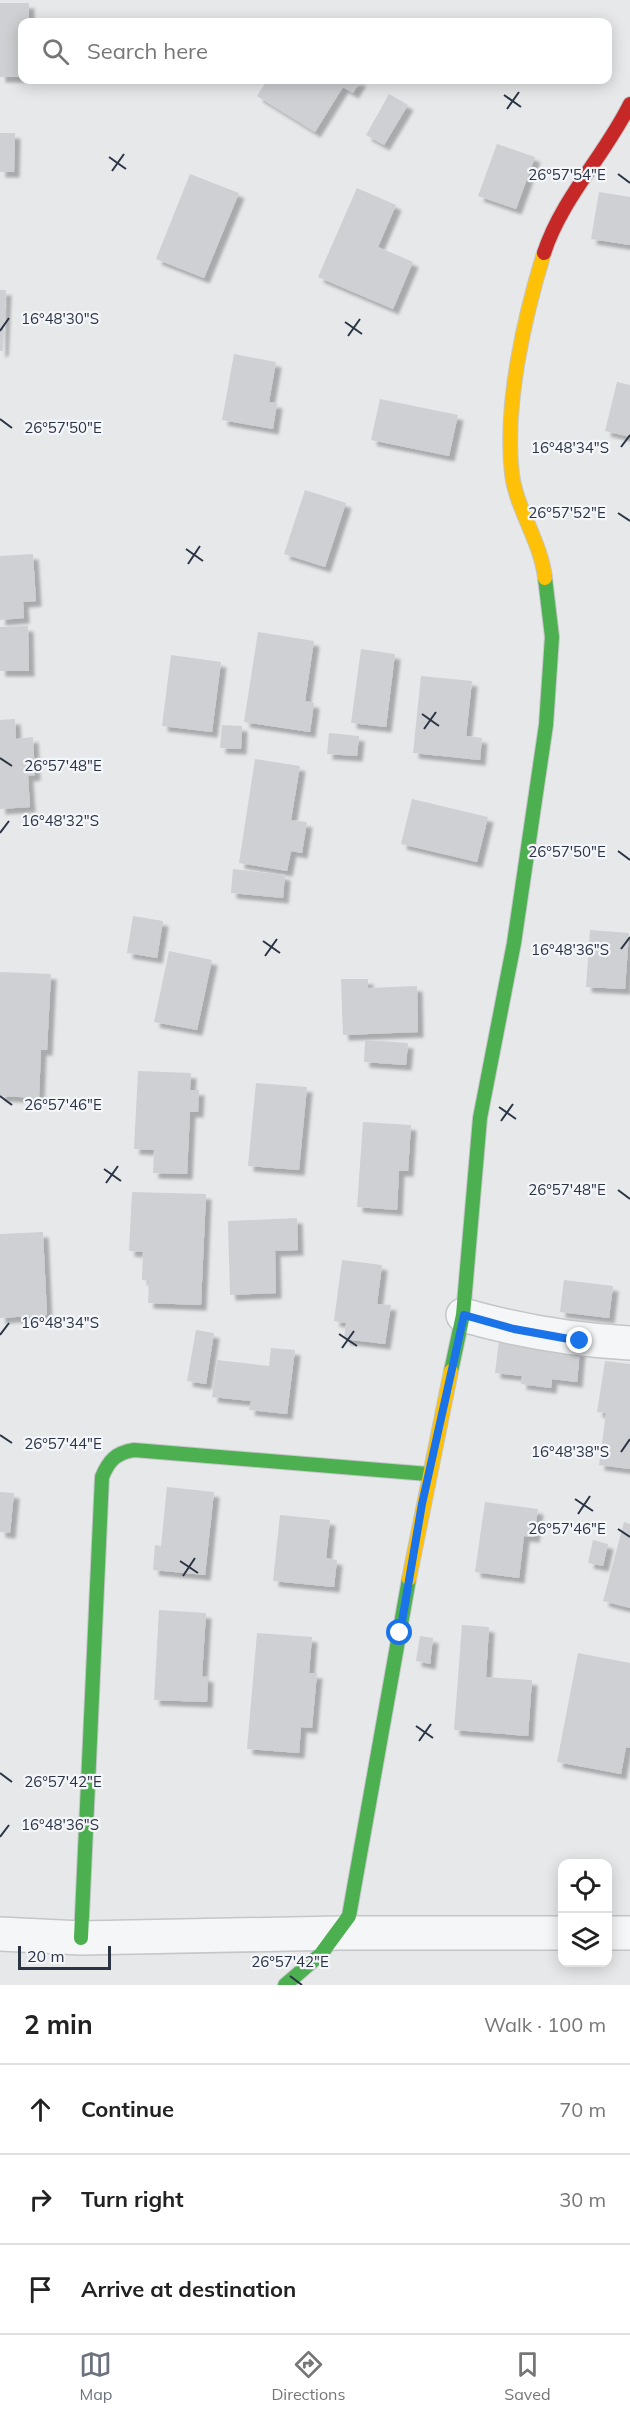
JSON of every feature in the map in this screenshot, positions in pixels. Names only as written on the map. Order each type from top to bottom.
[{"type":"street","points":[[285,1985],[316,1959],[340,1933],[349,1916],[428,1474],[464,1315],[480,1118],[508,979],[535,806],[546,725],[552,636],[544,568],[512,475],[512,416],[517,368],[530,298],[546,248],[584,176],[615,134],[630,104]]},
{"type":"street","points":[[464,1315],[514,1329],[568,1339],[630,1343]]},
{"type":"street","points":[[81,1938],[102,1477],[111,1457],[119,1452],[134,1450],[428,1474]]},
{"type":"street","points":[[0,1934],[81,1938],[340,1933],[558,1933]]},
{"type":"street","points":[[612,1933],[630,1933]]},
{"type":"building","points":[[0,3],[29,3],[29,18],[18,18],[18,77],[0,77]]},
{"type":"building","points":[[264,84],[359,84],[353,93],[343,87],[315,132],[257,96]]},
{"type":"building","points":[[389,94],[408,105],[384,145],[366,135]]},
{"type":"building","points":[[0,133],[15,133],[14,172],[0,172]]},
{"type":"building","points":[[497,144],[535,157],[516,209],[478,196]]},
{"type":"building","points":[[190,174],[239,193],[204,278],[156,259]]},
{"type":"building","points":[[357,188],[396,205],[378,247],[413,262],[393,309],[318,277]]},
{"type":"building","points":[[599,192],[630,197],[630,245],[591,239]]},
{"type":"building","points":[[0,290],[6,290],[3,351],[0,351]]},
{"type":"building","points":[[234,354],[276,362],[269,402],[277,403],[273,429],[222,420]]},
{"type":"building","points":[[617,382],[630,385],[630,437],[605,431]]},
{"type":"building","points":[[380,399],[458,415],[449,456],[371,440]]},
{"type":"building","points":[[305,490],[346,503],[325,567],[284,554]]},
{"type":"building","points":[[33,554],[36,601],[23,602],[24,618],[0,620],[0,556]]},
{"type":"building","points":[[28,626],[29,671],[0,671],[0,627]]},
{"type":"building","points":[[258,632],[314,641],[305,701],[314,703],[310,732],[244,722]]},
{"type":"building","points":[[361,649],[395,654],[386,727],[351,723]]},
{"type":"building","points":[[171,655],[221,662],[212,732],[162,726]]},
{"type":"building","points":[[421,676],[472,681],[466,736],[482,738],[480,760],[413,753]]},
{"type":"building","points":[[15,719],[16,739],[33,737],[35,775],[28,776],[30,807],[0,809],[0,720]]},
{"type":"building","points":[[222,725],[242,726],[241,749],[220,748]]},
{"type":"building","points":[[329,733],[359,736],[357,756],[327,754]]},
{"type":"building","points":[[255,759],[300,766],[291,820],[307,822],[302,853],[291,851],[287,871],[239,863]]},
{"type":"building","points":[[412,799],[488,817],[477,862],[401,844]]},
{"type":"building","points":[[233,869],[285,875],[283,898],[231,893]]},
{"type":"building","points":[[133,916],[163,921],[157,958],[127,953]]},
{"type":"building","points":[[590,930],[629,933],[625,989],[586,987]]},
{"type":"building","points":[[169,951],[212,960],[197,1030],[154,1022]]},
{"type":"building","points":[[0,972],[51,974],[47,1050],[41,1050],[39,1098],[0,1096]]},
{"type":"building","points":[[341,979],[368,979],[368,988],[417,986],[418,1032],[343,1035]]},
{"type":"building","points":[[365,1040],[408,1043],[406,1065],[364,1062]]},
{"type":"building","points":[[138,1071],[191,1073],[190,1090],[199,1090],[198,1112],[190,1112],[187,1174],[153,1173],[154,1150],[134,1149]]},
{"type":"building","points":[[256,1083],[307,1087],[299,1170],[248,1166]]},
{"type":"building","points":[[363,1122],[411,1125],[408,1171],[399,1171],[397,1210],[357,1207]]},
{"type":"building","points":[[132,1192],[206,1194],[201,1305],[148,1303],[149,1281],[142,1280],[143,1252],[129,1251]]},
{"type":"building","points":[[297,1218],[298,1250],[275,1251],[276,1293],[230,1295],[228,1221]]},
{"type":"building","points":[[43,1232],[47,1315],[0,1318],[0,1234]]},
{"type":"building","points":[[342,1260],[382,1265],[377,1304],[391,1305],[385,1344],[344,1339],[346,1323],[334,1321]]},
{"type":"building","points":[[564,1280],[613,1286],[609,1318],[560,1312]]},
{"type":"building","points":[[196,1330],[214,1333],[206,1384],[187,1381]]},
{"type":"building","points":[[499,1341],[580,1350],[577,1382],[552,1379],[551,1388],[521,1384],[522,1376],[495,1373]]},
{"type":"building","points":[[271,1348],[295,1350],[287,1414],[249,1410],[251,1401],[212,1397],[217,1360],[269,1366]]},
{"type":"building","points":[[605,1361],[630,1364],[630,1469],[599,1465],[606,1413],[597,1412]]},
{"type":"building","points":[[167,1487],[214,1492],[205,1575],[153,1570],[155,1545],[161,1546]]},
{"type":"building","points":[[0,1492],[14,1493],[10,1533],[0,1532]]},
{"type":"building","points":[[485,1502],[538,1509],[534,1537],[524,1536],[519,1578],[475,1572]]},
{"type":"building","points":[[280,1515],[330,1520],[326,1558],[337,1560],[334,1587],[273,1581]]},
{"type":"building","points":[[624,1522],[630,1524],[630,1608],[603,1601]]},
{"type":"building","points":[[593,1540],[608,1544],[603,1566],[588,1563]]},
{"type":"building","points":[[159,1610],[206,1613],[202,1676],[208,1677],[207,1702],[154,1700]]},
{"type":"building","points":[[462,1625],[489,1627],[486,1677],[532,1680],[528,1736],[454,1730]]},
{"type":"building","points":[[257,1633],[312,1637],[309,1673],[317,1673],[312,1728],[301,1727],[299,1753],[247,1749]]},
{"type":"building","points":[[420,1636],[433,1638],[430,1664],[416,1661]]},
{"type":"building","points":[[578,1653],[630,1663],[630,1748],[626,1747],[621,1774],[557,1762]]},
{"type":"traffic: fast","points":[[451,1371],[463,1315],[480,1118],[514,943],[546,725],[552,637],[545,578]]},
{"type":"traffic: fast","points":[[81,1938],[102,1477],[107,1466],[118,1455],[134,1450],[428,1474]]},
{"type":"traffic: fast","points":[[285,1985],[321,1954],[349,1916],[409,1579]]},
{"type":"traffic: slow","points":[[544,253],[529,305],[518,362],[513,391],[510,448],[514,487],[539,551],[545,578]]},
{"type":"traffic: slow","points":[[409,1579],[451,1371]]},
{"type":"traffic: jam","points":[[544,253],[562,214],[630,104]]},
{"type":"route","points":[[400,1633],[422,1504],[464,1315],[514,1329],[580,1341]]}]
